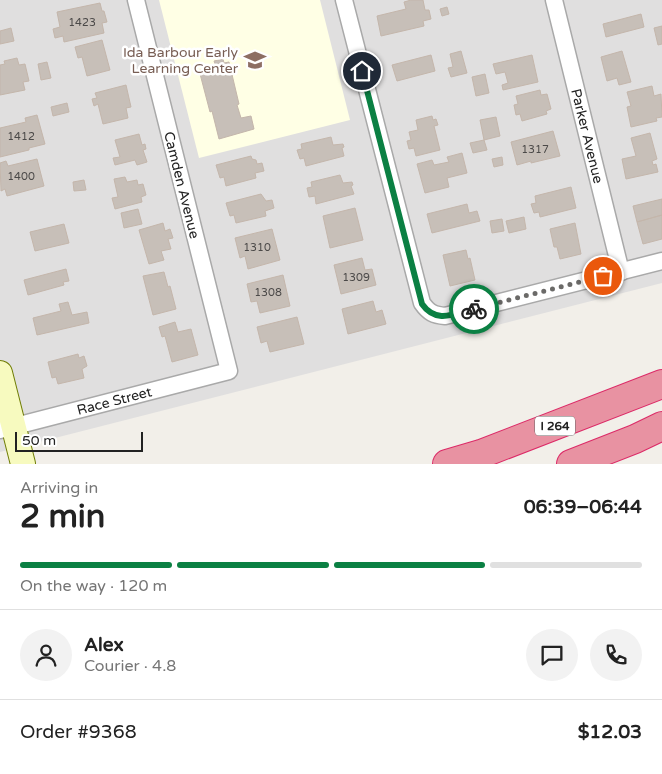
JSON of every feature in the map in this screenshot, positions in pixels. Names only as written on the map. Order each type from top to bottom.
[{"type":"highway","name":"I 264","points":[[447,464],[491,450],[662,384]]},
{"type":"highway","points":[[572,464],[662,426]]},
{"type":"main road","points":[[0,373],[7,428],[23,464]]},
{"type":"street","name":"Camden Avenue","points":[[136,0],[228,371]]},
{"type":"street","points":[[344,0],[422,304],[427,311],[436,316],[445,316],[662,261]]},
{"type":"street","name":"Parker Avenue","points":[[554,0],[621,272]]},
{"type":"street","name":"Race Street","points":[[7,428],[228,371]]},
{"type":"shaded area","points":[[0,0],[662,0],[662,283],[0,452]]},
{"type":"shaded area","name":"Ida Barbour Early Learning Center","points":[[159,0],[320,0],[350,120],[199,158]]},
{"type":"building","points":[[423,0],[425,10],[429,10],[431,19],[423,21],[424,26],[381,36],[377,16],[406,9],[404,2]]},
{"type":"building","points":[[100,3],[107,22],[102,23],[104,33],[64,42],[63,36],[55,38],[53,29],[60,27],[57,12]]},
{"type":"building","points":[[447,7],[449,14],[442,16],[440,9]]},
{"type":"building","points":[[641,14],[644,27],[606,37],[603,24]]},
{"type":"building","points":[[662,26],[662,44],[658,45],[654,28]]},
{"type":"building","points":[[11,28],[14,41],[0,44],[0,31]]},
{"type":"building","points":[[102,40],[110,70],[87,76],[82,57],[78,58],[75,47]]},
{"type":"building","points":[[461,51],[467,73],[451,77],[448,68],[453,67],[450,54]]},
{"type":"building","points":[[622,51],[631,82],[619,85],[617,78],[607,81],[601,57]]},
{"type":"building","points":[[431,55],[435,71],[397,81],[392,65]]},
{"type":"building","points":[[532,55],[538,82],[503,90],[502,85],[508,83],[505,72],[496,74],[493,64]]},
{"type":"building","points":[[17,58],[19,65],[25,64],[29,81],[23,82],[25,90],[0,95],[0,65],[5,64],[4,61]]},
{"type":"building","points":[[223,59],[224,63],[229,62],[241,118],[251,116],[254,129],[219,139],[199,70],[216,66],[214,61]]},
{"type":"building","points":[[47,62],[51,78],[41,80],[38,64]]},
{"type":"building","points":[[485,74],[489,93],[476,96],[472,77]]},
{"type":"building","points":[[126,85],[131,107],[126,108],[128,118],[103,124],[98,104],[94,106],[92,99],[97,98],[95,93]]},
{"type":"building","points":[[652,86],[654,96],[661,94],[662,117],[656,118],[657,121],[631,127],[627,107],[631,106],[627,92]]},
{"type":"building","points":[[540,90],[541,95],[547,94],[551,109],[546,111],[547,114],[522,121],[520,114],[516,115],[514,105],[518,104],[516,96]]},
{"type":"building","points":[[67,103],[69,112],[53,116],[51,107]]},
{"type":"building","points":[[37,115],[45,144],[0,157],[0,128],[26,122],[25,118]]},
{"type":"building","points":[[432,116],[433,120],[436,119],[438,125],[434,126],[440,150],[416,156],[414,148],[409,149],[407,141],[411,140],[409,132],[418,130],[416,120]]},
{"type":"building","points":[[496,117],[500,136],[484,140],[480,120]]},
{"type":"building","points":[[553,131],[560,156],[517,165],[511,142]]},
{"type":"building","points":[[650,133],[657,159],[652,161],[653,165],[656,164],[658,172],[626,179],[622,159],[636,156],[631,138]]},
{"type":"building","points":[[139,134],[142,145],[145,144],[146,149],[143,150],[147,162],[137,165],[135,160],[115,165],[113,158],[120,157],[115,140]]},
{"type":"building","points":[[331,137],[333,145],[343,144],[344,156],[306,166],[304,158],[300,159],[297,150],[302,149],[301,144]]},
{"type":"building","points":[[484,140],[487,150],[473,153],[470,143]]},
{"type":"building","points":[[462,153],[467,173],[447,178],[449,187],[425,193],[417,164],[432,160],[434,165],[449,162],[447,157]]},
{"type":"building","points":[[251,156],[252,159],[256,160],[257,164],[262,163],[264,171],[255,173],[256,178],[226,186],[224,177],[220,178],[216,165]]},
{"type":"building","points":[[502,157],[503,165],[494,167],[492,159]]},
{"type":"building","points":[[37,159],[44,186],[7,196],[5,189],[1,191],[0,163],[6,161],[8,166]]},
{"type":"building","points":[[340,175],[343,183],[352,182],[353,185],[351,186],[354,194],[316,204],[315,196],[309,197],[307,188],[312,187],[311,182]]},
{"type":"building","points":[[125,177],[127,182],[137,180],[138,185],[143,184],[146,195],[141,197],[142,202],[115,209],[112,198],[118,197],[114,179]]},
{"type":"building","points":[[84,180],[86,190],[74,191],[73,182]]},
{"type":"building","points":[[571,187],[576,208],[540,217],[539,212],[534,213],[531,204],[536,203],[535,196]]},
{"type":"building","points":[[261,194],[266,201],[272,200],[274,208],[265,211],[266,216],[236,223],[234,215],[230,216],[226,203]]},
{"type":"building","points":[[662,199],[662,215],[637,222],[633,206]]},
{"type":"building","points":[[467,204],[469,213],[477,211],[480,221],[432,233],[427,214]]},
{"type":"building","points":[[355,208],[363,240],[330,248],[323,216]]},
{"type":"building","points":[[138,209],[142,224],[124,228],[121,213]]},
{"type":"building","points":[[662,215],[662,239],[643,244],[637,222]]},
{"type":"building","points":[[524,217],[526,229],[509,233],[506,221]]},
{"type":"building","points":[[502,219],[504,231],[492,233],[490,221]]},
{"type":"building","points":[[163,223],[165,231],[170,229],[173,238],[168,239],[171,249],[161,251],[164,260],[149,264],[139,230]]},
{"type":"building","points":[[575,223],[581,254],[560,259],[557,247],[554,247],[550,229]]},
{"type":"building","points":[[64,224],[69,243],[35,251],[30,232]]},
{"type":"building","points":[[272,229],[280,260],[248,269],[245,256],[240,258],[235,238]]},
{"type":"building","points":[[466,250],[468,259],[470,258],[475,280],[450,286],[443,255]]},
{"type":"building","points":[[362,258],[365,270],[372,269],[376,285],[341,294],[334,265]]},
{"type":"building","points":[[66,269],[69,281],[63,282],[64,285],[28,295],[24,280]]},
{"type":"building","points":[[164,272],[176,309],[153,315],[143,276]]},
{"type":"building","points":[[283,275],[290,306],[260,313],[257,301],[251,302],[247,284]]},
{"type":"building","points":[[373,301],[376,312],[382,310],[386,324],[348,334],[342,309]]},
{"type":"building","points":[[68,302],[72,315],[87,312],[89,323],[37,335],[33,318],[61,311],[59,304]]},
{"type":"building","points":[[297,317],[304,344],[270,352],[267,341],[261,343],[257,327]]},
{"type":"building","points":[[175,322],[178,332],[191,329],[198,355],[172,362],[165,336],[162,337],[159,327]]},
{"type":"building","points":[[78,354],[79,358],[84,356],[87,366],[82,369],[84,378],[58,384],[56,377],[52,378],[48,362]]},
{"type":"way so far","points":[[474,309],[603,276]]},
{"type":"place","name":"Ida Barbour Early Learning Center","points":[[255,60]]},
{"type":"route","points":[[362,71],[422,304],[427,311],[436,316],[445,316],[474,309]]}]
